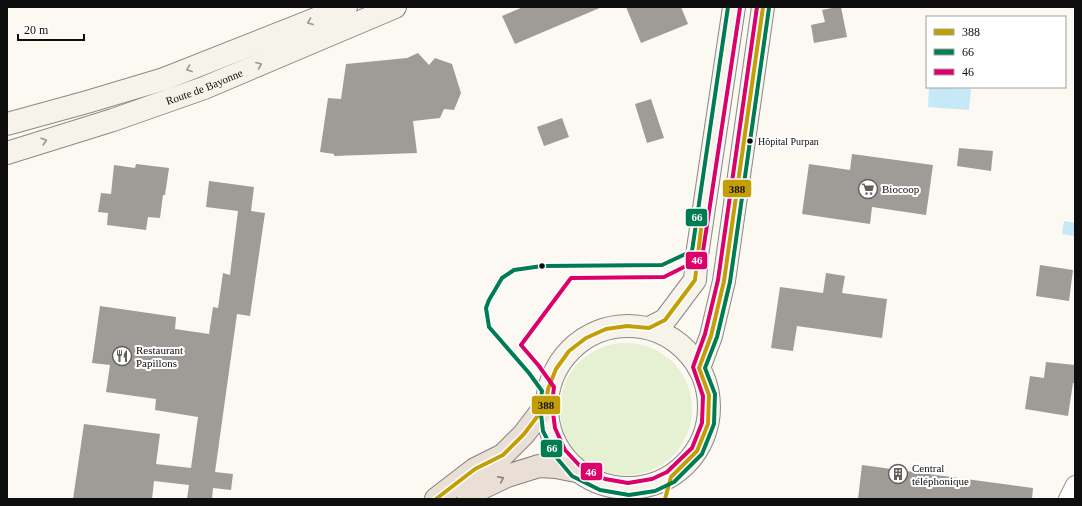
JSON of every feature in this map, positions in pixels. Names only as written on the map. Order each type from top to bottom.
[{"type":"highway","points":[[436,499],[475,469],[503,455],[524,434],[546,405]]},
{"type":"highway","points":[[468,499],[482,488],[507,476],[539,466],[556,467],[576,471]]},
{"type":"main road","name":"Route de Bayonne","points":[[7,124],[164,79],[346,7]]},
{"type":"main road","name":"Route de Bayonne","points":[[7,153],[113,120],[204,88],[395,7]]},
{"type":"main road","points":[[649,328],[665,320],[695,280],[697,255],[734,7]]},
{"type":"main road","points":[[699,368],[711,336],[724,281],[763,7]]},
{"type":"main road","points":[[627,326],[649,328],[671,337],[686,350],[699,368],[709,395],[708,424],[697,451],[671,477],[654,485],[608,492],[576,471],[560,453],[549,430],[546,405],[548,389],[556,369],[568,351],[586,338],[606,329],[627,326]]},
{"type":"main road","points":[[665,499],[671,477]]},
{"type":"street","points":[[1068,499],[1075,485]]},
{"type":"green space","points":[[632,343],[651,348],[663,354],[673,362],[681,372],[687,384],[691,396],[691,422],[687,434],[681,446],[673,456],[663,464],[651,470],[639,474],[620,475],[601,470],[589,464],[579,456],[571,446],[565,434],[561,422],[560,403],[565,384],[571,372],[579,362],[589,354],[601,348],[613,344]]},
{"type":"water","points":[[929,88],[971,89],[969,110],[928,107]]},
{"type":"water","points":[[1064,221],[1075,223],[1075,236],[1062,234]]},
{"type":"building","points":[[523,7],[602,7],[515,44],[502,16]]},
{"type":"building","points":[[626,7],[681,7],[688,24],[641,43]]},
{"type":"building","points":[[841,7],[847,37],[814,43],[811,25],[825,22],[822,10]]},
{"type":"building","points":[[418,53],[429,65],[435,58],[452,64],[461,93],[454,110],[444,109],[440,118],[413,121],[417,153],[334,156],[334,154],[320,152],[328,98],[341,99],[346,64],[407,58]]},
{"type":"building","points":[[651,99],[664,138],[647,143],[635,104]]},
{"type":"building","points":[[562,118],[569,137],[544,146],[537,127]]},
{"type":"building","points":[[959,148],[993,151],[991,171],[957,166]]},
{"type":"building","name":"Biocoop","points":[[852,154],[933,165],[926,215],[872,207],[870,224],[802,214],[809,164],[850,170]]},
{"type":"building","points":[[136,164],[169,168],[160,218],[148,217],[146,230],[107,225],[108,213],[98,212],[101,193],[111,194],[114,165],[135,168]]},
{"type":"building","points":[[209,181],[254,187],[251,211],[265,213],[250,316],[237,314],[215,472],[233,474],[231,490],[213,488],[212,499],[187,499],[189,485],[154,481],[152,499],[73,499],[84,424],[160,434],[156,464],[191,468],[198,417],[155,410],[156,399],[106,392],[110,365],[92,363],[100,306],[176,317],[175,329],[209,334],[213,307],[218,308],[223,273],[230,275],[238,211],[206,207]]},
{"type":"building","points":[[1040,265],[1073,270],[1069,301],[1036,296]]},
{"type":"building","points":[[826,273],[845,276],[842,293],[887,299],[882,338],[797,326],[793,351],[771,348],[780,287],[823,293]]},
{"type":"building","points":[[1046,362],[1075,365],[1075,383],[1073,383],[1068,416],[1025,409],[1030,376],[1044,378]]},
{"type":"building","name":"Central téléphonique","points":[[862,465],[1033,488],[1032,499],[858,499]]},
{"type":"transit line","name":"66","points":[[728,7],[692,251],[662,265],[542,266],[514,270],[502,278],[486,308],[489,327],[529,373],[542,391],[540,405],[543,431],[556,457],[572,476],[600,490],[629,495],[655,491],[674,482],[702,454],[714,424],[715,394],[705,368],[717,337],[730,282],[769,8]]},
{"type":"transit line","name":"46","points":[[740,8],[702,258],[664,277],[571,278],[521,345],[554,387],[552,405],[555,428],[565,450],[580,466],[605,479],[628,483],[652,479],[667,472],[692,448],[702,423],[703,396],[693,367],[705,334],[718,280],[757,7]]},
{"type":"transit line","name":"388","points":[[699,368],[711,336],[724,281],[763,7]]},
{"type":"transit line","name":"388","points":[[649,328],[665,320],[695,280],[701,229]]},
{"type":"transit line","name":"388","points":[[436,499],[475,469],[503,455],[524,434],[546,405],[548,389],[556,369],[569,351],[586,338],[606,329],[627,326],[649,328]]},
{"type":"transit line","name":"388","points":[[665,499],[671,477],[697,451],[708,424],[709,395],[699,368]]},
{"type":"place","name":"Hôpital Purpan","points":[[750,141]]},
{"type":"place","name":"Biocoop","points":[[868,189]]},
{"type":"place","name":"Restaurant Papillons","points":[[122,356]]},
{"type":"place","name":"Central téléphonique","points":[[898,474]]}]
